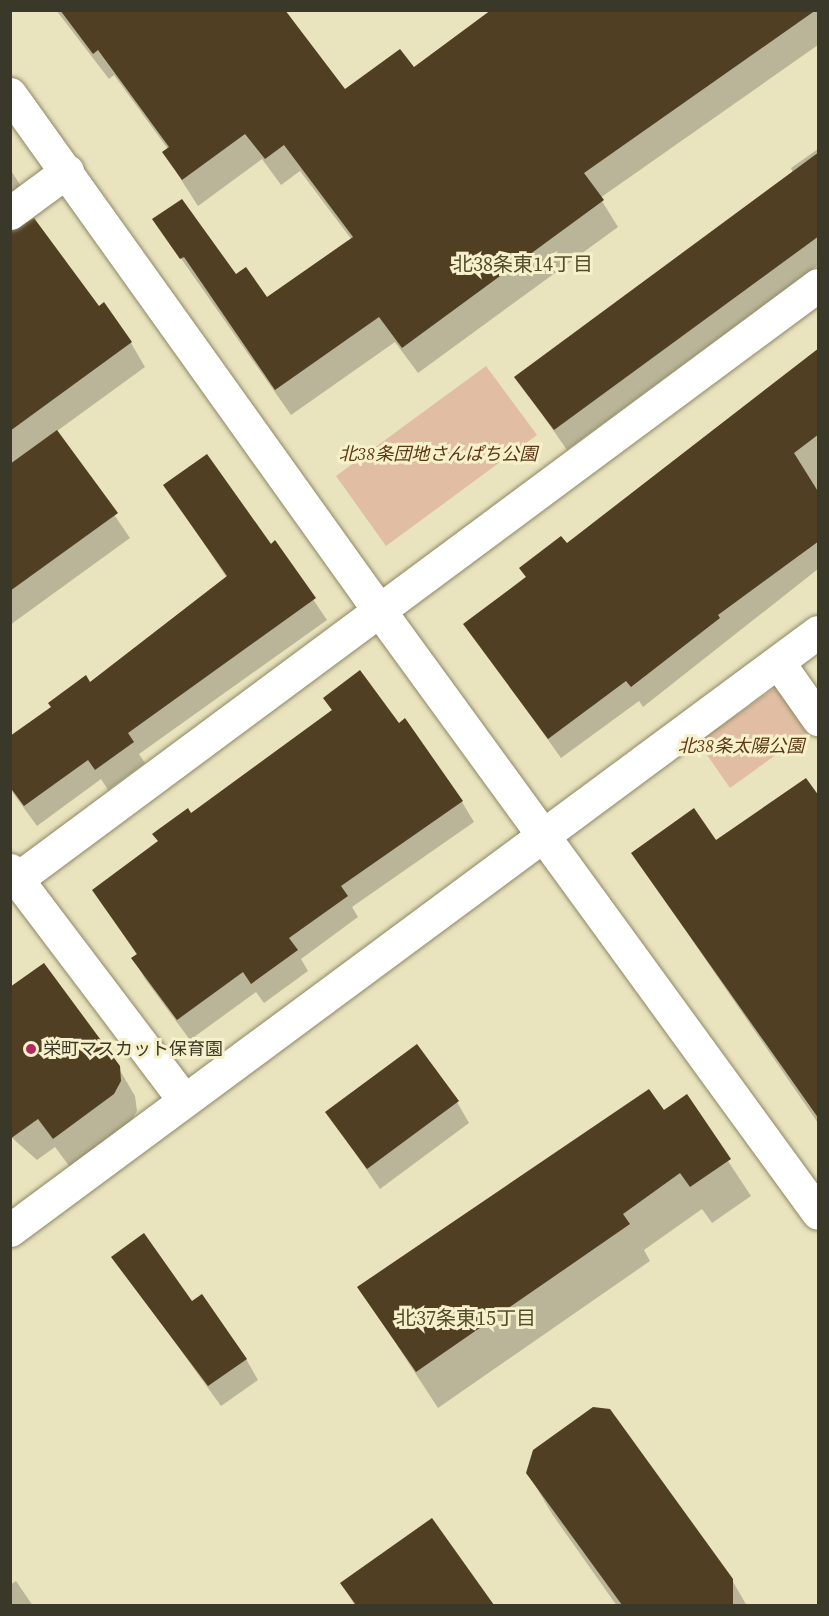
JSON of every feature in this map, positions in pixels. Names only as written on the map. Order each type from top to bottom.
[{"type":"street","points":[[10,94],[379,611],[819,1213]]},
{"type":"street","points":[[10,213],[67,171]]},
{"type":"street","points":[[183,1100],[14,874],[379,611],[819,285]]},
{"type":"street","points":[[10,1230],[819,632]]},
{"type":"street","points":[[778,662],[819,719]]},
{"type":"green space","name":"北38条団地さんぱち公園","points":[[486,366],[537,435],[386,546],[336,476]]},
{"type":"green space","name":"北38条太陽公園","points":[[778,686],[809,731],[730,788],[698,742]]},
{"type":"building","points":[[60,10],[285,10],[345,89],[400,49],[414,67],[491,10],[816,10],[584,173],[604,200],[402,348],[379,317],[275,390],[184,257],[180,259],[152,219],[182,199],[236,274],[246,267],[267,297],[353,237],[284,145],[265,159],[245,134],[182,180],[162,152],[169,147],[98,50],[93,54]]},
{"type":"building","points":[[819,152],[819,236],[554,430],[514,377]]},
{"type":"building","points":[[34,218],[99,306],[104,302],[132,342],[10,431],[10,231]]},
{"type":"building","points":[[819,348],[819,434],[794,453],[819,493],[819,541],[718,615],[720,618],[631,687],[626,681],[548,739],[463,624],[526,577],[519,568],[561,536],[567,543]]},
{"type":"building","points":[[57,430],[118,513],[10,591],[10,464]]},
{"type":"building","points":[[207,454],[271,544],[275,540],[316,598],[128,733],[134,742],[95,770],[88,760],[24,806],[10,787],[10,736],[51,707],[48,703],[86,675],[90,682],[227,576],[163,485]]},
{"type":"building","points":[[360,670],[399,723],[405,718],[463,801],[341,886],[348,896],[289,938],[298,950],[251,984],[243,972],[177,1020],[131,958],[137,954],[92,890],[158,841],[152,834],[188,808],[191,813],[332,710],[323,698]]},
{"type":"building","points":[[806,778],[819,796],[819,1119],[631,853],[694,808],[716,840]]},
{"type":"building","points":[[44,963],[120,1066],[121,1081],[114,1094],[53,1139],[38,1119],[10,1139],[10,987]]},
{"type":"building","points":[[417,1044],[459,1101],[367,1169],[325,1112]]},
{"type":"building","points":[[649,1089],[664,1110],[687,1094],[731,1159],[690,1187],[680,1173],[623,1214],[630,1224],[416,1372],[357,1287]]},
{"type":"building","points":[[144,1233],[192,1301],[202,1294],[247,1359],[208,1386],[111,1257]]},
{"type":"building","points":[[593,1407],[610,1409],[733,1579],[733,1605],[622,1605],[526,1473],[533,1450]]},
{"type":"building","points":[[432,1518],[494,1605],[356,1605],[340,1583]]},
{"type":"place","name":"栄町マスカット保育園","points":[[31,1049]]},
{"type":"district","name":"北38条東14丁目","points":[[523,264]]},
{"type":"district","name":"北37条東15丁目","points":[[466,1318]]}]
